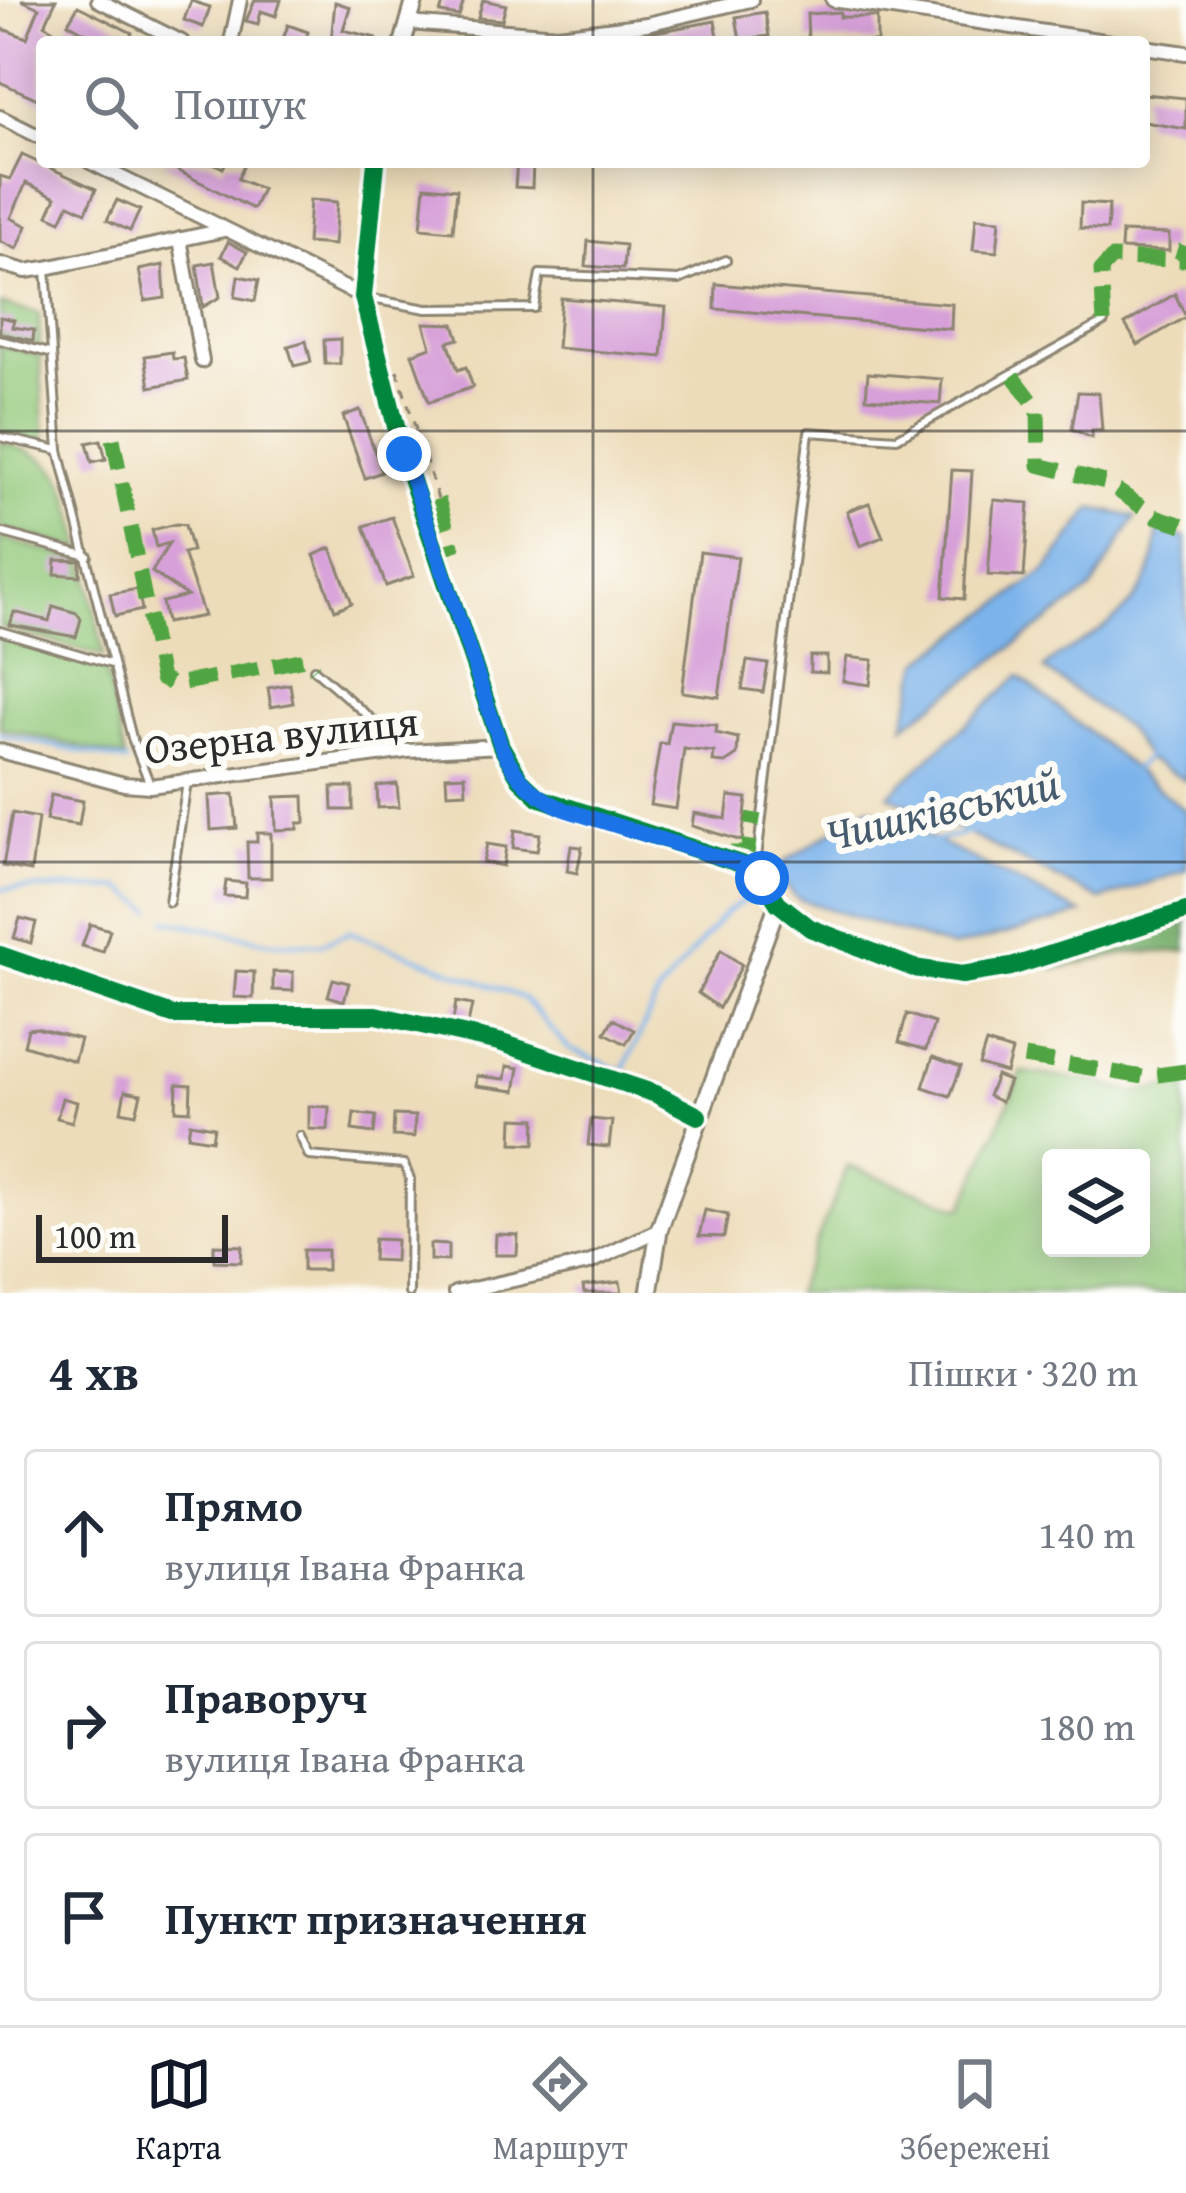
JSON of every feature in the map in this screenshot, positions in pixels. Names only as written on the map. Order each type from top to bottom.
[{"type":"street","points":[[98,0],[170,36]]},
{"type":"street","points":[[232,36],[240,0]]},
{"type":"street","points":[[405,36],[415,0]]},
{"type":"street","points":[[408,23],[557,35],[647,24],[752,0]]},
{"type":"street","points":[[833,0],[1071,36]]},
{"type":"street","points":[[1150,48],[1186,53]]},
{"type":"street","points":[[0,117],[36,135]]},
{"type":"street","points":[[102,168],[363,298]]},
{"type":"street","points":[[375,168],[363,298],[404,454],[501,746],[520,779],[540,798],[759,873],[775,899],[810,928],[914,968],[962,975],[1011,967],[1186,910]]},
{"type":"street","points":[[0,263],[26,271],[226,230]]},
{"type":"street","points":[[180,239],[202,361]]},
{"type":"street","name":"Озерна вулиця","points":[[0,751],[124,784],[150,785],[407,751],[501,746]]},
{"type":"street","points":[[649,1293],[658,1230],[775,899]]},
{"type":"street","points":[[0,955],[173,1015],[376,1015],[499,1042],[656,1094],[698,1116]]},
{"type":"street","points":[[455,1293],[589,1262],[658,1230]]},
{"type":"lane","points":[[363,298],[427,309],[534,308],[540,274],[679,280],[726,260]]},
{"type":"lane","points":[[46,268],[59,450],[150,785]]},
{"type":"lane","points":[[759,873],[809,432],[897,438],[1105,322]]},
{"type":"lane","points":[[0,340],[49,353]]},
{"type":"lane","points":[[0,436],[59,450]]},
{"type":"lane","points":[[0,532],[88,556]]},
{"type":"lane","points":[[0,632],[114,664]]},
{"type":"lane","points":[[314,669],[407,751]]},
{"type":"lane","points":[[169,902],[188,782]]},
{"type":"lane","points":[[300,1136],[309,1156],[397,1160],[409,1171],[409,1293]]},
{"type":"path","points":[[396,366],[439,499]]},
{"type":"green space","points":[[0,304],[39,314],[40,347],[0,337]]},
{"type":"green space","points":[[0,345],[40,356],[45,444],[0,431]]},
{"type":"green space","points":[[0,442],[53,467],[68,492],[83,549],[0,528]]},
{"type":"green space","points":[[0,538],[85,561],[104,656],[0,627]]},
{"type":"green space","points":[[0,636],[105,666],[125,758],[0,728]]},
{"type":"green space","points":[[1186,921],[1186,951],[1129,953],[1054,969],[1048,965]]},
{"type":"green space","points":[[1022,1072],[1092,1081],[1134,1093],[1186,1084],[1186,1293],[795,1293],[848,1166],[963,1208]]},
{"type":"water","points":[[1092,508],[1136,517],[1091,590],[904,726],[920,662],[1047,570]]},
{"type":"water","points":[[1158,530],[1186,538],[1186,781],[1147,759],[1126,728],[1044,669],[1099,631],[1137,596],[1152,567]]},
{"type":"water","points":[[1019,676],[1186,811],[1186,870],[1101,900],[889,795]]},
{"type":"water","points":[[869,807],[1082,914],[952,948],[798,899],[772,870]]},
{"type":"building","points":[[21,0],[56,0],[45,25],[64,36],[36,36],[36,98],[0,82],[0,28],[27,38],[39,8]]},
{"type":"building","points":[[255,0],[281,0],[276,16],[261,11],[258,24],[246,21]]},
{"type":"building","points":[[444,0],[464,0],[459,16],[440,13]]},
{"type":"building","points":[[483,0],[506,5],[502,20],[478,18]]},
{"type":"building","points":[[191,1],[210,7],[203,27],[184,20]]},
{"type":"building","points":[[335,2],[350,7],[343,30],[368,36],[332,36]]},
{"type":"building","points":[[78,6],[132,33],[91,36],[68,23]]},
{"type":"building","points":[[765,12],[769,36],[739,36],[736,17]]},
{"type":"building","points":[[807,14],[877,17],[877,36],[808,36]]},
{"type":"building","points":[[715,21],[718,36],[635,36]]},
{"type":"building","points":[[288,25],[308,32],[307,36],[284,36]]},
{"type":"building","points":[[1150,95],[1186,98],[1186,129],[1150,123]]},
{"type":"building","points":[[22,155],[36,161],[36,168],[50,168],[96,189],[86,212],[69,204],[61,221],[48,215],[56,197],[26,183],[11,218],[27,226],[17,249],[0,241],[0,176],[10,179]]},
{"type":"building","points":[[173,168],[243,168],[238,179],[262,189],[253,209]]},
{"type":"building","points":[[517,168],[533,168],[532,188],[515,187]]},
{"type":"building","points":[[425,186],[457,189],[453,231],[421,228]]},
{"type":"building","points":[[117,200],[140,210],[130,231],[107,220]]},
{"type":"building","points":[[310,200],[337,202],[334,245],[307,243]]},
{"type":"building","points":[[1081,203],[1109,205],[1107,230],[1080,228]]},
{"type":"building","points":[[976,218],[1000,220],[997,252],[973,250]]},
{"type":"building","points":[[1122,232],[1169,234],[1169,251],[1121,249]]},
{"type":"building","points":[[588,241],[625,245],[623,269],[586,266]]},
{"type":"building","points":[[228,242],[247,252],[240,266],[221,256]]},
{"type":"building","points":[[214,262],[220,297],[203,307],[197,265]]},
{"type":"building","points":[[163,265],[165,298],[145,301],[139,270]]},
{"type":"building","points":[[238,276],[259,280],[255,301],[235,297]]},
{"type":"building","points":[[716,284],[952,304],[951,329],[715,309]]},
{"type":"building","points":[[1175,294],[1186,317],[1138,345],[1125,324]]},
{"type":"building","points":[[561,298],[666,307],[662,357],[557,348]]},
{"type":"building","points":[[0,317],[14,320],[12,327],[34,330],[33,341],[0,333]]},
{"type":"building","points":[[424,323],[454,324],[459,339],[448,342],[458,370],[466,367],[473,387],[429,402],[412,354],[431,347]]},
{"type":"building","points":[[340,339],[340,364],[325,364],[324,340]]},
{"type":"building","points":[[306,341],[311,362],[294,366],[288,346]]},
{"type":"building","points":[[172,352],[173,359],[184,358],[188,380],[150,387],[145,356]]},
{"type":"building","points":[[868,373],[942,379],[940,404],[866,398]]},
{"type":"building","points":[[1078,392],[1099,393],[1102,430],[1092,430],[1092,438],[1072,429]]},
{"type":"building","points":[[360,410],[382,472],[365,478],[343,416]]},
{"type":"building","points":[[101,440],[106,459],[92,462],[87,443]]},
{"type":"building","points":[[952,470],[972,471],[964,599],[943,597]]},
{"type":"building","points":[[994,500],[1029,503],[1024,577],[988,575]]},
{"type":"building","points":[[869,503],[883,537],[860,546],[847,511]]},
{"type":"building","points":[[392,517],[414,576],[386,586],[364,526]]},
{"type":"building","points":[[185,525],[192,551],[183,553],[204,616],[166,623],[162,602],[187,596],[152,572],[169,543],[156,547],[152,530]]},
{"type":"building","points":[[331,548],[352,603],[335,610],[314,555]]},
{"type":"building","points":[[700,552],[738,557],[719,697],[682,692]]},
{"type":"building","points":[[56,560],[80,561],[80,576],[55,574]]},
{"type":"building","points":[[138,589],[142,610],[115,616],[110,594]]},
{"type":"building","points":[[53,606],[77,613],[81,619],[76,637],[10,625],[14,612],[49,621]]},
{"type":"building","points":[[810,656],[827,656],[827,673],[810,672]]},
{"type":"building","points":[[847,657],[873,660],[870,685],[843,681]]},
{"type":"building","points":[[747,661],[768,664],[763,692],[742,689]]},
{"type":"building","points":[[290,684],[293,703],[271,707],[268,688]]},
{"type":"building","points":[[671,721],[717,725],[716,733],[738,738],[737,755],[725,763],[713,762],[714,752],[684,749],[676,809],[650,805],[660,743],[667,744]]},
{"type":"building","points":[[465,775],[466,792],[447,793],[446,776]]},
{"type":"building","points":[[397,784],[399,807],[378,808],[377,786]]},
{"type":"building","points":[[332,787],[353,787],[353,810],[333,810]]},
{"type":"building","points":[[234,794],[237,828],[211,830],[209,796]]},
{"type":"building","points":[[51,795],[83,801],[79,825],[46,820]]},
{"type":"building","points":[[304,796],[305,823],[298,823],[298,829],[276,830],[275,797]]},
{"type":"building","points":[[729,796],[747,798],[742,841],[692,826],[694,813],[726,819]]},
{"type":"building","points":[[12,813],[38,818],[31,871],[3,866]]},
{"type":"building","points":[[515,830],[540,834],[537,851],[513,848]]},
{"type":"building","points":[[257,833],[271,833],[271,878],[248,878],[247,842],[257,842]]},
{"type":"building","points":[[487,844],[506,847],[503,866],[483,862]]},
{"type":"building","points":[[571,846],[582,847],[577,873],[567,871]]},
{"type":"building","points":[[226,881],[246,883],[245,897],[224,896]]},
{"type":"building","points":[[20,918],[36,922],[31,943],[14,938]]},
{"type":"building","points":[[90,924],[110,930],[103,952],[82,946]]},
{"type":"building","points":[[721,950],[742,965],[719,1008],[698,993]]},
{"type":"building","points":[[236,971],[254,972],[253,998],[234,997]]},
{"type":"building","points":[[273,972],[293,972],[293,991],[273,990]]},
{"type":"building","points":[[333,979],[349,983],[344,1001],[328,996]]},
{"type":"building","points":[[456,1002],[472,1005],[468,1024],[453,1021]]},
{"type":"building","points":[[907,1014],[934,1023],[926,1050],[899,1042]]},
{"type":"building","points":[[613,1019],[634,1030],[626,1044],[605,1033]]},
{"type":"building","points":[[28,1029],[80,1039],[74,1061],[24,1045]]},
{"type":"building","points":[[986,1043],[1012,1051],[1006,1073],[979,1065]]},
{"type":"building","points":[[933,1057],[961,1067],[950,1096],[923,1087]]},
{"type":"building","points":[[507,1066],[519,1068],[515,1091],[476,1086],[477,1076],[505,1079]]},
{"type":"building","points":[[996,1076],[1009,1081],[1001,1102],[988,1096]]},
{"type":"building","points":[[177,1084],[191,1085],[190,1111],[176,1110]]},
{"type":"building","points":[[125,1091],[141,1094],[136,1114],[121,1111]]},
{"type":"building","points":[[62,1098],[77,1102],[72,1122],[57,1118]]},
{"type":"building","points":[[309,1106],[329,1107],[328,1130],[309,1129]]},
{"type":"building","points":[[354,1113],[376,1116],[374,1133],[352,1130]]},
{"type":"building","points":[[394,1115],[415,1116],[414,1137],[393,1136]]},
{"type":"building","points":[[513,1118],[536,1119],[535,1144],[512,1143]]},
{"type":"building","points":[[591,1119],[612,1121],[609,1147],[588,1145]]},
{"type":"building","points":[[190,1123],[214,1127],[212,1140],[188,1136]]},
{"type":"building","points":[[705,1210],[728,1215],[724,1237],[699,1236]]},
{"type":"building","points":[[496,1234],[518,1235],[517,1255],[495,1255]]},
{"type":"building","points":[[374,1239],[396,1240],[395,1261],[373,1260]]},
{"type":"building","points":[[430,1244],[448,1245],[448,1261],[430,1260]]},
{"type":"building","points":[[214,1245],[242,1246],[241,1262],[214,1261]]},
{"type":"building","points":[[303,1250],[327,1250],[327,1270],[303,1270]]},
{"type":"building","points":[[620,1282],[622,1293],[584,1293],[583,1286]]},
{"type":"waterway","points":[[0,734],[127,762]]},
{"type":"waterway","name":"Чишківський","points":[[1133,771],[1150,753]]},
{"type":"waterway","name":"Чишківський","points":[[935,841],[971,832]]},
{"type":"waterway","name":"Чишківський","points":[[166,920],[270,942],[321,944],[350,932],[523,998],[569,1049],[623,1071],[659,993],[725,913],[784,875]]},
{"type":"waterway","name":"Чишківський","points":[[0,889],[121,888],[152,910]]},
{"type":"marked path","points":[[1104,322],[1101,270],[1112,258],[1181,260],[1186,246]]},
{"type":"marked path","points":[[1013,376],[1038,409],[1039,465],[1105,482],[1155,516],[1186,526]]},
{"type":"marked path","points":[[113,439],[161,679],[174,685],[305,659],[314,669]]},
{"type":"marked path","points":[[438,499],[454,552]]},
{"type":"marked path","points":[[730,853],[747,853],[754,813]]},
{"type":"marked path","points":[[1024,1057],[1143,1077],[1186,1071]]},
{"type":"cycle path","points":[[375,168],[363,297],[403,454],[501,746],[520,779],[540,798],[756,869],[778,903],[810,928],[914,968],[962,975],[1011,967],[1186,911]]},
{"type":"cycle path","points":[[0,955],[173,1015],[376,1015],[499,1042],[656,1094],[698,1116]]},
{"type":"route","points":[[404,454],[501,746],[520,779],[540,798],[566,810],[756,869],[762,878]]}]
